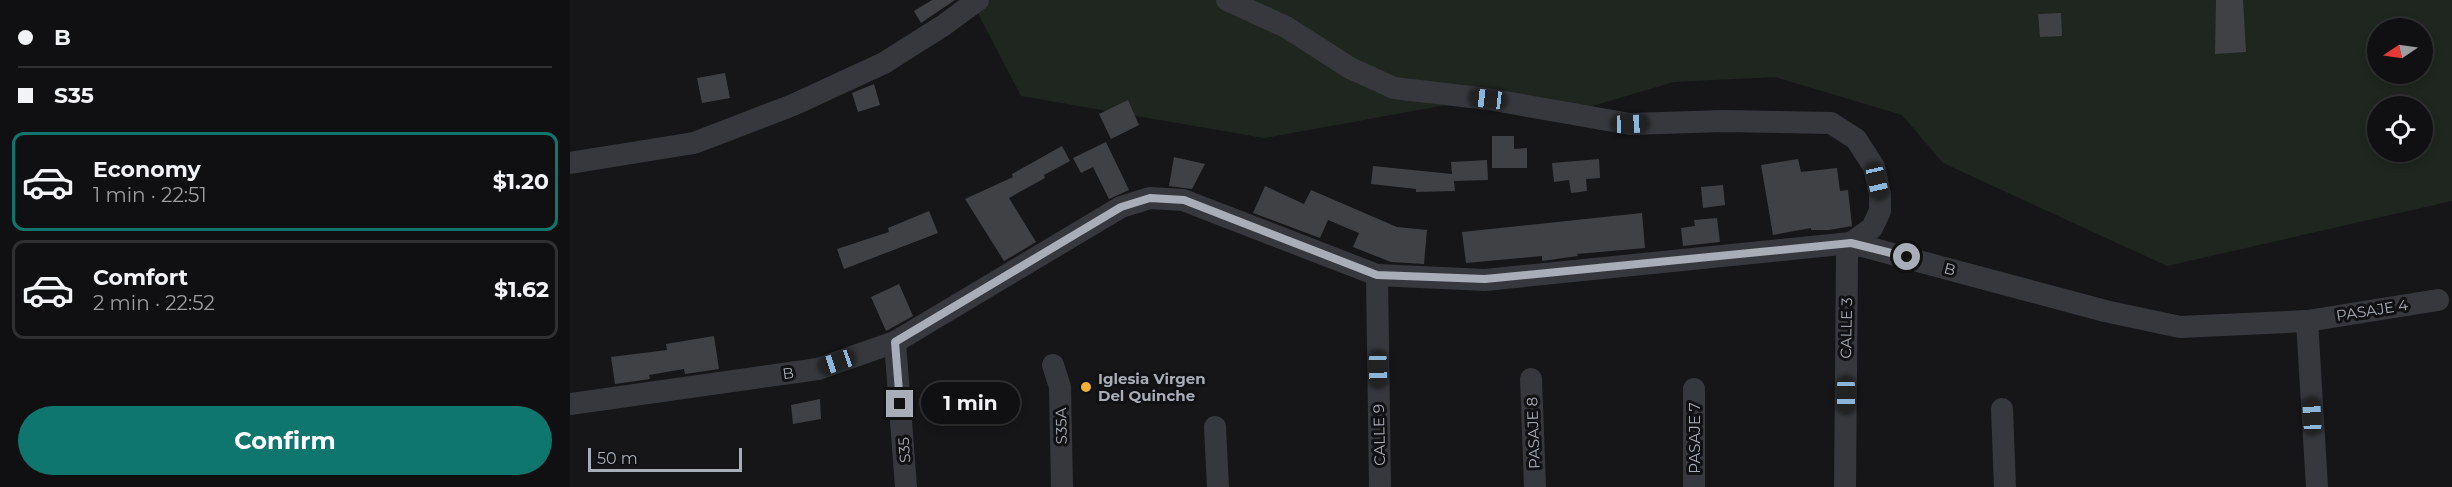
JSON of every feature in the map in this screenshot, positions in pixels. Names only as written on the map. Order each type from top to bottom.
[{"type":"street","points":[[570,163],[694,143],[794,105],[884,63],[944,25],[978,0]]},
{"type":"street","points":[[1227,0],[1241,4],[1286,27],[1350,68],[1395,88],[1488,99],[1630,124],[1724,121],[1831,123],[1856,139],[1874,168],[1880,194],[1880,211],[1872,228],[1851,243]]},
{"type":"street","name":"B","points":[[570,405],[818,369],[895,342],[1121,207],[1150,198],[1184,200],[1377,275],[1485,279],[1851,243],[2105,311],[2180,327],[2307,321]]},
{"type":"street","name":"CALLE 3","points":[[1845,487],[1847,257],[1851,243]]},
{"type":"street","name":"CALLE 9","points":[[1377,275],[1380,487]]},
{"type":"street","name":"PASAJE 4","points":[[2307,321],[2438,300]]},
{"type":"street","points":[[2307,321],[2317,487]]},
{"type":"street","name":"S35","points":[[895,342],[906,487]]},
{"type":"street","name":"S35A","points":[[1053,365],[1060,387],[1062,487]]},
{"type":"street","name":"PASAJE 8","points":[[1531,379],[1535,487]]},
{"type":"street","name":"PASAJE 7","points":[[1694,389],[1695,487]]},
{"type":"street","points":[[2002,409],[2005,487]]},
{"type":"street","points":[[1215,427],[1218,487]]},
{"type":"shaded area","points":[[971,0],[2452,0],[2452,201],[2167,266],[1943,163],[1902,115],[1775,77],[1674,82],[1572,112],[1446,105],[1264,138],[1021,96]]},
{"type":"building","points":[[932,0],[955,0],[921,23],[914,11]]},
{"type":"building","points":[[2216,0],[2243,0],[2246,52],[2215,54]]},
{"type":"building","points":[[2061,13],[2062,36],[2040,37],[2038,14]]},
{"type":"building","points":[[725,73],[730,98],[702,103],[697,78]]},
{"type":"building","points":[[874,84],[880,105],[858,112],[852,93]]},
{"type":"building","points":[[1128,100],[1139,125],[1111,139],[1099,114]]},
{"type":"building","points":[[1492,136],[1514,136],[1514,149],[1527,148],[1527,168],[1492,168]]},
{"type":"building","points":[[1106,142],[1129,190],[1109,199],[1093,167],[1081,173],[1073,158]]},
{"type":"building","points":[[1062,146],[1070,161],[1009,198],[1036,242],[1004,261],[965,199],[1013,177],[1012,174]]},
{"type":"building","points":[[1174,157],[1205,164],[1192,189],[1169,186]]},
{"type":"building","points":[[1599,159],[1600,178],[1586,179],[1587,191],[1571,193],[1569,180],[1554,182],[1552,163]]},
{"type":"building","points":[[1798,159],[1801,172],[1837,168],[1840,191],[1848,190],[1852,226],[1829,230],[1811,230],[1811,228],[1773,235],[1761,165]]},
{"type":"building","points":[[1487,160],[1488,180],[1454,181],[1455,191],[1416,192],[1416,189],[1371,184],[1373,166],[1452,174],[1451,162]]},
{"type":"building","points":[[1723,185],[1725,205],[1703,208],[1701,187]]},
{"type":"building","points":[[1265,186],[1304,204],[1311,190],[1397,227],[1427,230],[1424,264],[1391,262],[1353,247],[1359,233],[1328,220],[1320,238],[1253,213]]},
{"type":"building","points":[[929,211],[938,233],[844,269],[837,249],[889,232],[888,228]]},
{"type":"building","points":[[1642,213],[1645,248],[1577,254],[1578,256],[1542,261],[1542,256],[1466,263],[1462,232]]},
{"type":"building","points":[[1717,218],[1720,242],[1683,246],[1681,228],[1695,226],[1694,220]]},
{"type":"building","points":[[899,284],[913,316],[886,331],[871,297]]},
{"type":"building","points":[[714,336],[719,369],[685,374],[684,369],[649,375],[650,379],[615,384],[611,357],[667,350],[666,344]]},
{"type":"building","points":[[820,399],[821,419],[793,424],[791,405]]},
{"type":"place","name":"Iglesia Virgen Del Quinche","points":[[1086,387]]},
{"type":"route","points":[[900,404],[895,342],[1121,207],[1150,198],[1184,200],[1377,275],[1485,279],[1539,276],[1851,243],[1907,257]]}]
